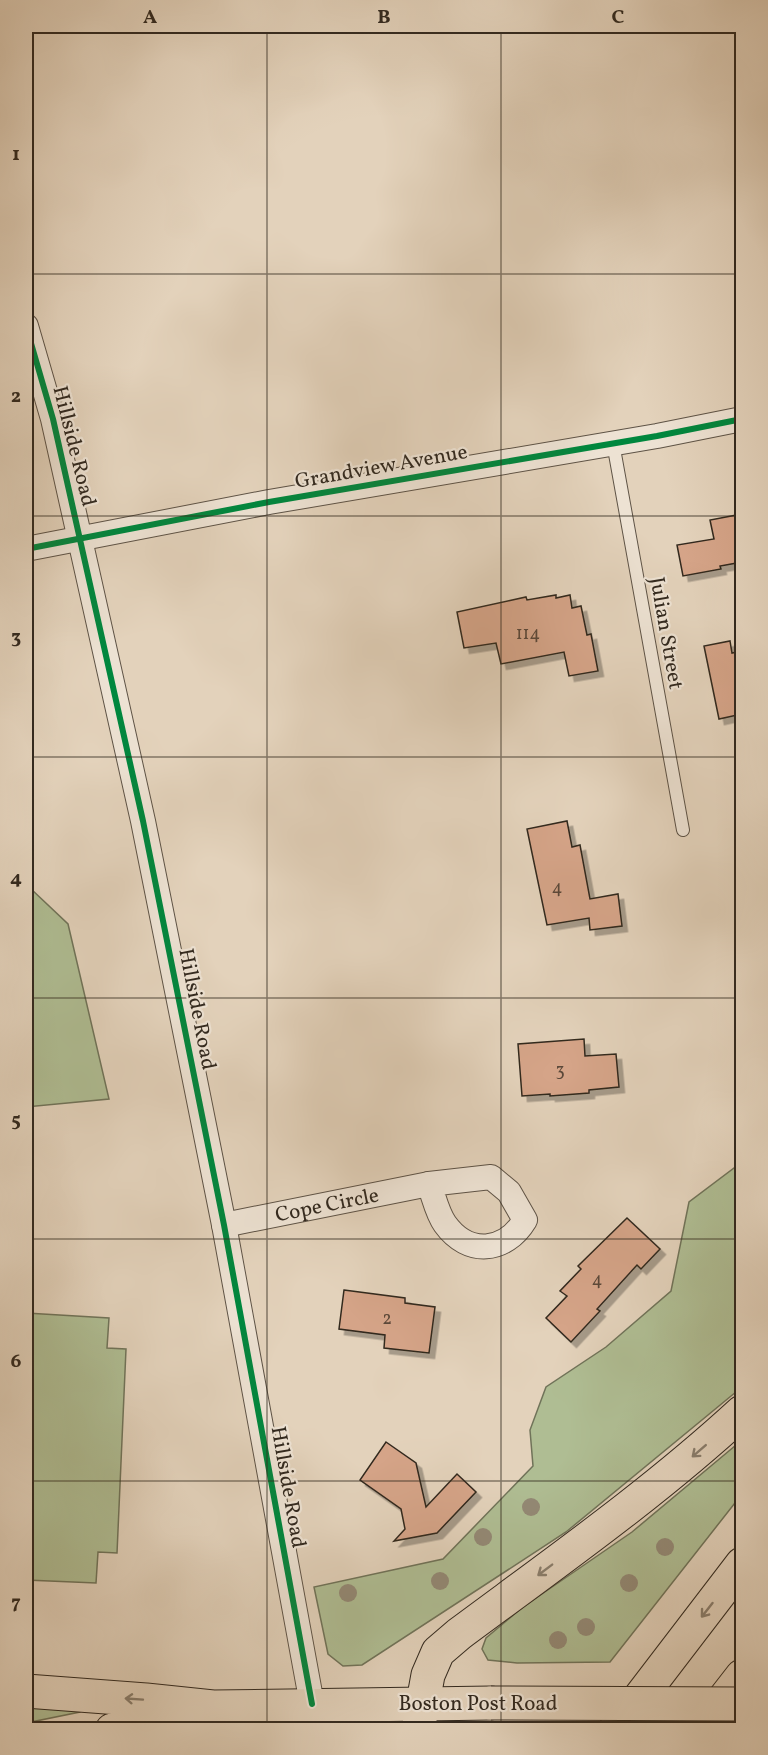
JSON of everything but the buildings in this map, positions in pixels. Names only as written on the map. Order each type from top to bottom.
[{"type":"main road","points":[[420,1716],[428,1675],[438,1652],[638,1501],[689,1460],[742,1412]]},
{"type":"main road","points":[[615,1730],[742,1564]]},
{"type":"main road","points":[[700,1730],[742,1676]]},
{"type":"main road","name":"Boston Post Road","points":[[26,1691],[213,1707],[312,1704],[420,1716],[490,1703],[742,1703]]},
{"type":"main road","points":[[723,1730],[742,1703]]},
{"type":"main road","name":"Boston Post Road","points":[[112,1730],[213,1707]]},
{"type":"street","name":"Hillside Road","points":[[26,326],[53,419],[143,821],[224,1225],[312,1704]]},
{"type":"street","name":"Grandview Avenue","points":[[26,549],[269,502],[742,419]]},
{"type":"street","name":"Cope Circle","points":[[224,1225],[429,1184]]},
{"type":"lane","name":"Julian Street","points":[[613,442],[683,830]]},
{"type":"green space","points":[[30,888],[68,924],[109,1099],[26,1107],[26,890]]},
{"type":"green space","points":[[742,1162],[742,1387],[566,1532],[362,1665],[343,1666],[328,1654],[314,1587],[443,1559],[533,1466],[530,1430],[546,1387],[606,1347],[671,1291],[689,1202]]},
{"type":"green space","points":[[26,1313],[109,1318],[107,1348],[126,1349],[117,1553],[98,1552],[96,1583],[26,1580]]},
{"type":"green space","points":[[742,1440],[742,1494],[610,1662],[517,1663],[488,1660],[482,1649],[486,1638],[523,1607],[632,1532]]},
{"type":"green space","points":[[26,1700],[82,1709],[80,1712],[26,1723]]},
{"type":"cycle path","points":[[26,326],[53,419],[143,821],[224,1225],[312,1704]]},
{"type":"cycle path","points":[[26,549],[269,502],[657,436],[742,419]]}]
